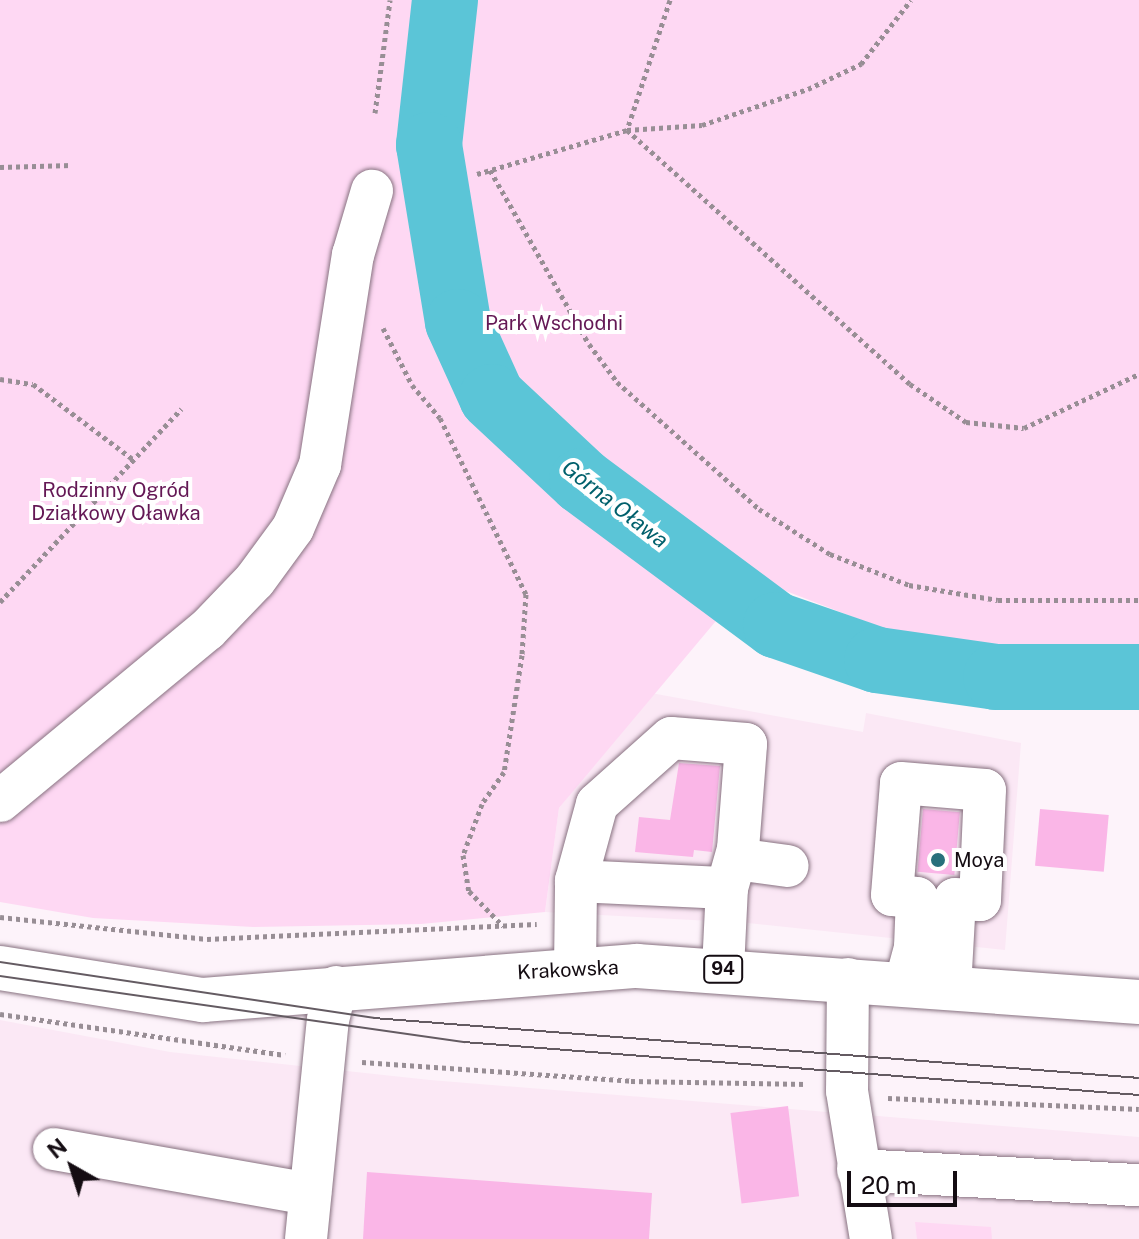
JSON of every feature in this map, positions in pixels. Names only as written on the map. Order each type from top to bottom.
[{"type":"main road","name":"Krakowska","points":[[0,968],[203,1000],[575,969],[723,969],[1139,1002]]},
{"type":"lane","points":[[0,801],[207,630],[255,580],[293,528],[320,465],[353,255],[372,191]]},
{"type":"lane","points":[[575,969],[576,881],[597,804],[671,738],[746,744],[723,969]]},
{"type":"lane","points":[[576,881],[732,874],[788,866]]},
{"type":"lane","points":[[905,985],[915,947],[936,898],[950,988]]},
{"type":"lane","points":[[848,979],[847,1091],[871,1239]]},
{"type":"lane","points":[[306,1239],[323,1059],[336,987]]},
{"type":"lane","points":[[54,1149],[310,1194]]},
{"type":"lane","points":[[858,1170],[1139,1185]]},
{"type":"path","points":[[375,113],[390,0]]},
{"type":"path","points":[[627,130],[670,0]]},
{"type":"path","points":[[477,174],[627,130],[702,125],[808,89],[861,64],[911,0]]},
{"type":"path","points":[[627,130],[910,384],[966,422],[1024,428],[1139,374]]},
{"type":"path","points":[[0,167],[72,165]]},
{"type":"path","points":[[490,170],[589,344],[617,382],[759,509],[830,554],[909,585],[998,600],[1139,600]]},
{"type":"path","points":[[0,917],[207,939],[504,926],[469,891],[463,855],[482,804],[504,772],[522,655],[526,594],[440,418],[412,385],[378,315]]},
{"type":"path","points":[[0,379],[33,384],[134,460]]},
{"type":"path","points":[[0,602],[181,409]]},
{"type":"path","points":[[0,1014],[323,1059],[631,1081],[803,1084],[903,1100],[1139,1109]]},
{"type":"shaded area","points":[[651,693],[863,732],[866,713],[1021,743],[1005,950],[748,923],[545,912],[559,808]]},
{"type":"shaded area","points":[[0,1020],[170,1052],[430,1080],[1139,1137],[1139,1239],[0,1239]]},
{"type":"green space","name":"Park Wschodni","points":[[0,0],[1139,0],[1139,649],[941,651],[752,578],[559,808],[545,912],[421,924],[253,927],[93,918],[0,902]]},
{"type":"green space","points":[[915,1222],[991,1227],[992,1239],[917,1239]]},
{"type":"building","points":[[679,763],[720,766],[712,852],[694,850],[693,857],[635,852],[639,817],[670,820]]},
{"type":"building","points":[[923,809],[960,812],[954,875],[918,872]]},
{"type":"building","points":[[1040,809],[1109,815],[1104,872],[1035,866]]},
{"type":"building","points":[[788,1106],[799,1196],[742,1203],[730,1113]]},
{"type":"building","points":[[367,1172],[652,1193],[649,1239],[363,1239]]},
{"type":"waterway","name":"Górna Oława","points":[[445,0],[429,145],[458,322],[492,397],[582,481],[776,625],[877,660],[996,677],[1139,677]]},
{"type":"tram line","points":[[0,962],[374,1018],[1139,1078]]},
{"type":"tram line","points":[[0,976],[464,1042],[1139,1095]]},
{"type":"place","name":"Moya","points":[[938,860]]},
{"type":"park label","name":"Rodzinny Ogród Działkowy Oławka","points":[[116,502]]}]
